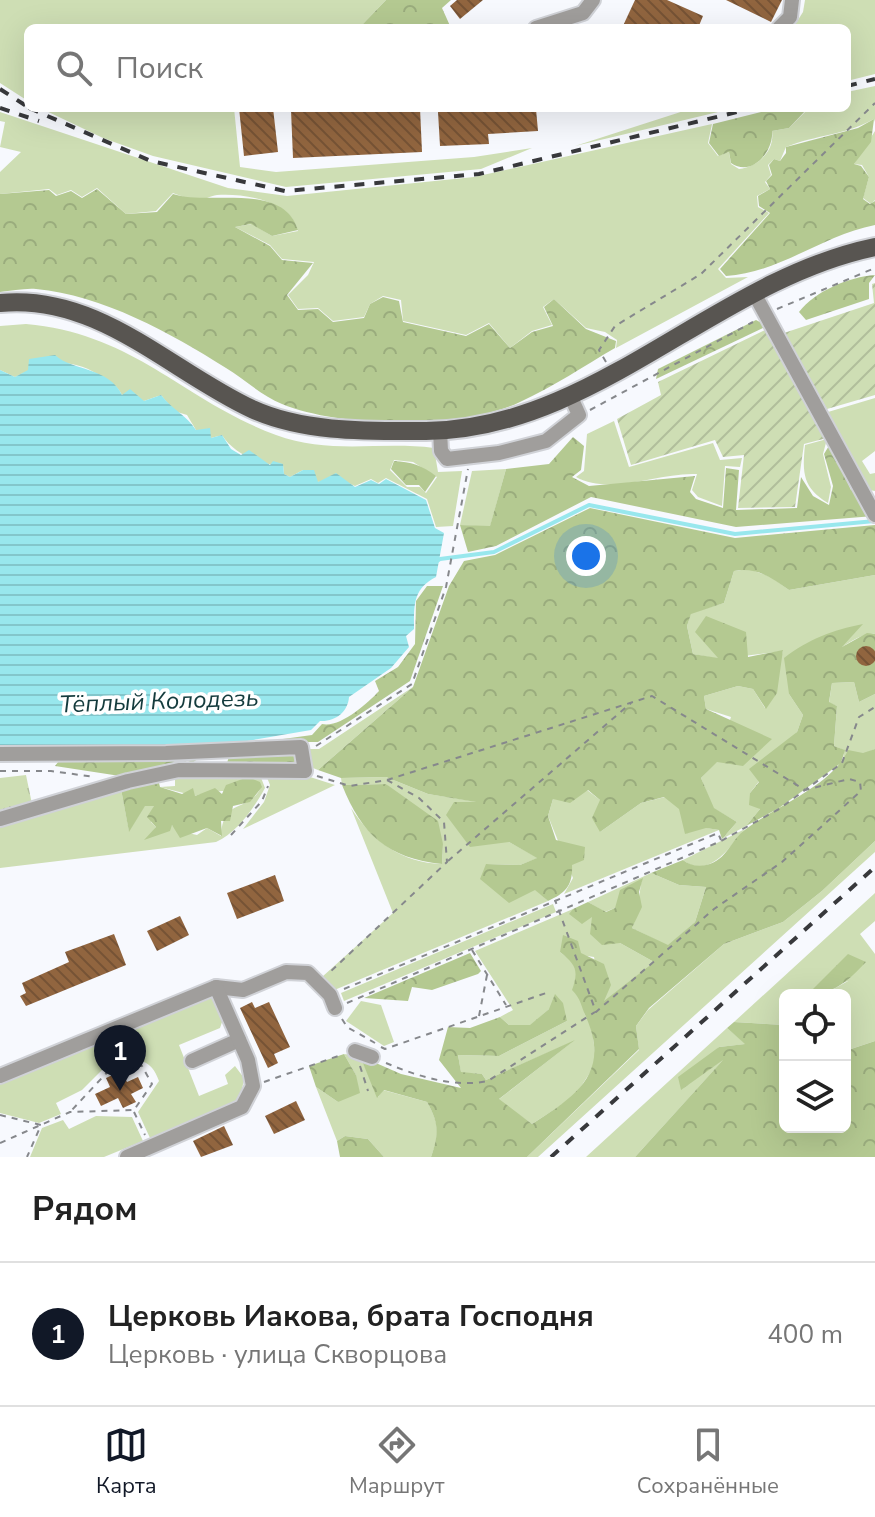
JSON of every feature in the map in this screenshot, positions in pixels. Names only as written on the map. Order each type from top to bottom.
[{"type":"main road","points":[[0,303],[48,306],[89,316],[130,335],[253,409],[295,423],[360,429],[467,429],[506,421],[570,395],[755,295],[820,264],[875,247]]},
{"type":"street","points":[[549,24],[583,13],[593,0]]},
{"type":"street","points":[[783,24],[790,17],[792,0]]},
{"type":"street","points":[[755,295],[875,515]]},
{"type":"street","points":[[440,430],[441,451],[447,459],[546,441],[579,415],[570,395]]},
{"type":"street","points":[[0,754],[301,747],[305,771],[179,770],[128,781],[0,819]]},
{"type":"street","points":[[0,1076],[216,987],[243,990],[286,972],[308,973],[339,1006]]},
{"type":"street","points":[[127,1157],[242,1107],[253,1086],[239,1040],[216,987]]},
{"type":"street","points":[[192,1061],[239,1040]]},
{"type":"street","points":[[355,1051],[372,1057]]},
{"type":"path","points":[[622,395],[599,350],[615,326],[701,274],[875,103]]},
{"type":"path","points":[[579,415],[622,395],[766,315],[875,268]]},
{"type":"path","points":[[301,747],[319,746],[412,684],[446,587],[471,456]]},
{"type":"path","points":[[305,771],[350,786],[387,780],[652,696],[805,790],[849,779],[860,782],[861,791],[782,862],[714,909],[596,1012],[488,1081],[468,1085],[411,1074],[372,1057]]},
{"type":"path","points":[[319,982],[447,862],[633,702]]},
{"type":"path","points":[[339,1006],[721,841],[805,790],[842,763],[859,717],[875,707]]},
{"type":"path","points":[[0,771],[51,771],[97,777]]},
{"type":"path","points":[[231,835],[262,801],[268,785],[260,771]]},
{"type":"path","points":[[387,780],[419,798],[444,822],[447,862]]},
{"type":"path","points":[[549,992],[385,1049],[347,1027],[339,1006],[338,992],[718,833],[721,841]]},
{"type":"path","points":[[633,869],[637,878]]},
{"type":"path","points":[[555,900],[596,1012]]},
{"type":"path","points":[[472,950],[507,1006]]},
{"type":"path","points":[[479,1017],[487,974]]},
{"type":"path","points":[[99,1035],[115,1064]]},
{"type":"path","points":[[253,1086],[355,1051],[368,1091]]},
{"type":"path","points":[[115,1064],[142,1066],[152,1084],[134,1110]]},
{"type":"path","points":[[70,1112],[115,1064]]},
{"type":"path","points":[[0,1143],[70,1112],[134,1110]]},
{"type":"path","points":[[134,1110],[150,1147]]},
{"type":"path","points":[[0,1115],[41,1125]]},
{"type":"path","points":[[27,1157],[41,1125]]},
{"type":"green space","points":[[0,0],[386,0],[363,24],[24,24],[24,98],[0,83]]},
{"type":"green space","points":[[386,0],[451,0],[442,8],[449,24],[363,24]]},
{"type":"green space","points":[[805,0],[875,0],[875,74],[851,80],[851,24],[796,24],[803,12]]},
{"type":"green space","points":[[875,86],[875,122],[874,119],[786,147],[780,161],[774,159],[768,165],[771,175],[765,182],[770,189],[757,196],[758,207],[769,213],[718,269],[726,278],[748,277],[616,348],[617,340],[605,332],[586,328],[554,299],[543,307],[552,325],[532,331],[510,348],[489,323],[466,335],[403,321],[401,300],[383,296],[370,304],[364,317],[333,321],[318,308],[298,309],[288,295],[308,275],[314,262],[282,259],[270,245],[235,227],[252,224],[272,236],[298,231],[286,212],[253,198],[217,195],[198,200],[173,193],[156,211],[126,214],[97,188],[82,197],[71,190],[57,195],[49,189],[0,194],[0,172],[21,152],[0,147],[5,122],[0,121],[0,112],[228,188],[287,196],[474,177],[712,124],[708,143],[718,156],[729,152],[731,164],[739,169],[746,168],[764,157],[771,145],[772,131],[789,128],[805,112],[851,112],[851,91]]},
{"type":"green space","points":[[48,112],[234,112],[240,167],[276,172],[474,157],[532,148],[481,169],[286,187],[153,156],[103,138]]},
{"type":"green space","points":[[681,112],[718,112],[575,146]]},
{"type":"green space","points":[[761,112],[804,112],[789,128],[772,131],[765,154],[754,165],[747,167],[731,163],[729,152],[719,156],[709,143],[713,124]]},
{"type":"green space","points":[[874,119],[871,142],[854,164],[861,166],[869,177],[863,199],[870,204],[875,201],[875,225],[837,237],[764,268],[726,276],[720,269],[770,213],[759,206],[758,196],[770,189],[766,181],[772,175],[769,165],[774,159],[780,161],[786,147],[858,128]]},
{"type":"green space","points":[[875,131],[875,200],[871,204],[863,198],[869,177],[862,165],[854,164]]},
{"type":"green space","points":[[97,189],[126,214],[157,212],[173,194],[243,198],[277,205],[290,215],[298,230],[272,236],[251,224],[235,227],[270,246],[282,260],[313,263],[287,295],[298,310],[318,309],[333,322],[364,318],[370,304],[383,297],[399,301],[403,322],[466,336],[489,324],[510,348],[532,332],[553,326],[544,307],[554,299],[586,329],[616,341],[615,348],[520,402],[467,418],[368,421],[307,412],[275,401],[182,342],[111,307],[36,289],[0,292],[0,194],[49,190],[56,196],[71,191],[82,198]]},
{"type":"green space","points":[[875,275],[869,283],[869,299],[806,320],[799,312],[833,286]]},
{"type":"green space","points":[[875,283],[875,395],[827,409],[784,333],[874,303],[872,284]]},
{"type":"green space","points":[[756,320],[767,326],[656,379],[658,369]]},
{"type":"green space","points":[[26,324],[64,330],[98,341],[129,354],[243,421],[296,441],[335,446],[434,448],[438,472],[462,471],[453,526],[436,527],[427,499],[386,478],[378,483],[371,479],[355,486],[341,480],[317,482],[303,470],[290,477],[284,474],[283,465],[257,461],[234,448],[222,435],[211,438],[196,430],[187,415],[174,411],[161,395],[144,401],[122,395],[112,383],[82,367],[49,364],[15,377],[0,370],[0,326]],"holes":[[[394,460],[413,462],[437,477],[426,493],[420,487],[407,487],[390,470]]]},
{"type":"green space","points":[[767,329],[827,438],[804,444],[795,507],[738,508],[744,455],[723,457],[715,440],[631,465],[617,419],[661,395],[658,382]]},
{"type":"green space","points":[[875,398],[875,451],[862,461],[870,474],[875,473],[875,491],[863,489],[828,412]]},
{"type":"green space","points":[[614,421],[629,467],[713,443],[720,460],[742,458],[740,467],[725,466],[722,506],[698,497],[692,490],[697,474],[620,484],[590,482],[576,477],[584,471],[587,434]]},
{"type":"green space","points":[[573,437],[584,446],[581,470],[572,477],[589,486],[695,476],[690,492],[696,499],[723,508],[726,468],[739,470],[736,510],[797,508],[801,477],[813,496],[829,505],[833,486],[824,454],[830,444],[851,490],[860,492],[874,516],[736,527],[591,497],[496,546],[468,552],[460,525],[490,526],[506,469],[549,464]]},
{"type":"green space","points":[[827,439],[823,454],[831,487],[828,503],[813,492],[806,479],[804,464],[805,445]]},
{"type":"green space","points":[[394,461],[416,465],[436,476],[425,492],[419,485],[406,485],[391,469]]},
{"type":"green space","points":[[506,469],[490,527],[460,525],[472,471]]},
{"type":"green space","points":[[590,508],[735,538],[875,525],[875,575],[789,590],[763,574],[749,570],[734,571],[724,603],[691,614],[687,626],[693,654],[718,658],[695,632],[706,616],[746,632],[748,657],[783,650],[777,693],[766,709],[753,689],[738,686],[704,696],[706,709],[772,739],[743,766],[717,762],[701,778],[714,808],[737,822],[722,839],[719,830],[706,828],[685,834],[679,809],[664,797],[641,803],[600,832],[592,818],[600,800],[588,790],[570,803],[553,799],[548,816],[556,840],[585,847],[584,860],[572,865],[570,883],[554,898],[548,901],[535,890],[509,903],[480,879],[486,864],[520,865],[537,858],[509,842],[470,847],[446,815],[454,802],[476,802],[428,794],[386,777],[341,778],[318,770],[413,687],[449,586],[464,561],[495,555]]},
{"type":"green space","points":[[749,569],[771,577],[789,590],[875,575],[875,634],[865,635],[842,647],[789,694],[803,715],[797,732],[750,793],[760,809],[746,826],[722,839],[737,822],[713,808],[701,778],[716,762],[731,717],[706,709],[704,696],[738,686],[753,689],[765,708],[783,651],[719,659],[693,654],[687,626],[691,613],[724,603],[734,571]]},
{"type":"green space","points":[[427,586],[443,586],[410,681],[318,742],[261,742],[312,735],[322,724],[345,719],[374,696],[379,691],[375,681],[398,667],[415,644],[416,601]]},
{"type":"green space","points":[[863,624],[842,647],[867,633],[875,634],[875,694],[859,702],[854,682],[832,683],[829,702],[837,706],[834,746],[845,750],[841,763],[779,808],[746,826],[760,809],[749,805],[750,793],[759,782],[749,769],[797,732],[803,715],[789,694],[784,658],[821,636]]},
{"type":"green space","points":[[854,682],[859,702],[875,694],[875,749],[843,763],[844,750],[834,746],[837,706],[829,703],[832,683]]},
{"type":"green space","points":[[413,687],[318,770],[308,766],[306,749],[319,749]]},
{"type":"green space","points":[[296,749],[300,768],[226,767],[229,756],[199,758],[192,763],[186,760],[185,768],[146,769],[120,776],[55,766],[62,757]]},
{"type":"green space","points":[[875,749],[875,841],[822,891],[783,922],[724,944],[649,1008],[636,1026],[639,1049],[527,1157],[431,1157],[436,1129],[427,1102],[384,1090],[377,1098],[360,1056],[401,1074],[461,1088],[439,1060],[448,1027],[470,1028],[500,1017],[509,1025],[530,1025],[549,1009],[555,994],[563,1003],[567,1021],[499,1056],[458,1055],[461,1072],[482,1074],[486,1080],[575,1040],[499,1099],[532,1124],[548,1114],[585,1081],[592,1068],[594,1053],[593,1037],[572,990],[575,968],[560,952],[563,935],[578,941],[581,953],[604,964],[611,985],[604,1001],[654,962],[620,943],[602,945],[590,934],[592,917],[582,924],[569,914],[573,909],[588,902],[606,912],[615,908],[620,890],[643,878],[639,892],[642,907],[632,928],[668,945],[695,922],[706,887],[679,885],[651,873],[683,860],[697,866],[719,859],[746,829],[830,774],[848,750],[863,753]]},
{"type":"green space","points":[[175,774],[260,775],[265,788],[238,826],[216,842],[0,868],[0,824],[121,789],[129,831],[145,805],[154,806],[151,822],[156,827],[150,836],[172,825],[179,831],[197,835],[207,828],[221,836],[226,815],[250,800],[261,787],[195,796],[160,787],[175,786]]},
{"type":"green space","points":[[26,775],[32,804],[0,813],[0,778]]},
{"type":"green space","points":[[266,775],[307,776],[335,785],[243,829],[264,802],[270,785]]},
{"type":"green space","points":[[248,777],[260,782],[262,787],[250,802],[233,806],[230,821],[221,821],[222,836],[207,828],[180,838],[172,825],[170,831],[144,840],[156,827],[147,817],[154,806],[145,806],[129,832],[121,789],[158,779],[160,787],[182,794],[193,788],[195,796],[215,788],[222,794],[226,785]]},
{"type":"green space","points":[[386,777],[428,794],[485,803],[509,842],[538,858],[520,865],[486,864],[536,890],[548,901],[332,991],[322,977],[393,913],[351,808],[368,831],[389,848],[427,863],[442,864],[443,844],[386,784],[342,785],[341,778]]},
{"type":"green space","points":[[386,784],[438,821],[443,844],[442,864],[406,856],[379,841],[358,818],[342,785]]},
{"type":"green space","points":[[587,790],[600,800],[600,832],[641,803],[665,797],[707,828],[719,830],[564,894],[573,878],[548,816],[553,799]]},
{"type":"green space","points":[[745,829],[710,864],[693,865],[683,860]]},
{"type":"green space","points":[[875,841],[875,852],[538,1157],[527,1157],[639,1050],[636,1026],[648,1010],[724,944],[783,922],[822,891]]},
{"type":"green space","points":[[651,873],[679,885],[706,887],[695,922],[668,946],[632,928],[639,908],[642,879],[615,908],[605,912],[588,902]]},
{"type":"green space","points":[[875,893],[875,921],[860,934],[875,954],[875,1041],[851,1049],[851,989],[834,989],[848,981],[825,989],[779,989],[779,1025],[734,1022]]},
{"type":"green space","points":[[553,904],[556,912],[344,1001],[341,993]]},
{"type":"green space","points":[[573,909],[570,915],[593,916],[620,943],[654,962],[603,1003],[594,957],[560,952],[575,964],[585,1015],[592,1027],[596,1063],[575,1096],[532,1124],[498,1100],[572,1042],[486,1080],[482,1074],[461,1073],[458,1055],[499,1056],[567,1021],[549,1009],[530,1026],[509,1025],[500,1017],[513,1010],[475,951]]},
{"type":"green space","points":[[470,953],[481,971],[478,974],[432,990],[412,987],[408,1001],[364,998]]},
{"type":"green space","points":[[848,954],[866,962],[840,985],[831,989],[813,989]]},
{"type":"green space","points":[[211,996],[224,1016],[220,1028],[179,1045],[199,1096],[228,1084],[225,1075],[235,1066],[244,1078],[241,1096],[235,1102],[150,1138],[138,1112],[159,1081],[156,1073],[143,1062],[117,1059],[106,1037]]},
{"type":"green space","points":[[361,1001],[381,1005],[394,1042],[384,1046],[346,1021]]},
{"type":"green space","points":[[734,1022],[779,1025],[779,1133],[851,1133],[851,1049],[875,1041],[875,1157],[635,1157],[723,1060],[681,1090],[678,1077],[719,1047],[745,1044],[727,1028]]},
{"type":"green space","points":[[727,1028],[746,1044],[719,1047],[681,1089],[725,1058],[635,1157],[586,1157]]},
{"type":"green space","points":[[99,1040],[109,1063],[82,1090],[56,1103],[61,1114],[39,1123],[0,1113],[0,1081]]},
{"type":"green space","points":[[344,1054],[360,1056],[378,1097],[383,1090],[427,1102],[437,1129],[431,1157],[384,1157],[368,1139],[345,1136],[337,1141],[316,1087],[338,1102],[356,1075]]},
{"type":"green space","points":[[344,1054],[356,1075],[360,1093],[338,1102],[316,1087],[309,1066]]},
{"type":"green space","points":[[96,1116],[132,1117],[143,1141],[104,1157],[30,1157],[42,1128],[63,1120],[69,1129]]},
{"type":"green space","points":[[345,1136],[368,1139],[384,1157],[340,1157],[337,1141]]},
{"type":"water","points":[[55,355],[100,374],[122,395],[130,389],[144,401],[161,395],[196,430],[210,428],[211,438],[222,435],[231,449],[241,455],[249,450],[270,465],[273,461],[283,464],[284,474],[290,477],[303,470],[314,470],[318,482],[336,473],[355,487],[371,480],[379,484],[386,479],[426,500],[435,528],[444,533],[436,577],[423,587],[416,598],[414,629],[406,636],[409,647],[391,668],[349,697],[340,715],[320,721],[311,730],[229,744],[43,749],[0,746],[0,370],[15,377],[28,370],[29,359]]},
{"type":"building","points":[[457,0],[483,0],[460,19],[450,6]]},
{"type":"building","points":[[635,0],[667,0],[703,16],[700,24],[624,24]]},
{"type":"building","points":[[726,0],[782,0],[771,22]]},
{"type":"building","points":[[239,112],[273,112],[278,152],[244,156]]},
{"type":"building","points":[[291,112],[420,112],[422,152],[293,158]]},
{"type":"building","points":[[438,112],[536,112],[538,131],[488,134],[489,144],[440,146]]},
{"type":"building","points":[[866,646],[873,649],[876,656],[873,663],[866,666],[859,663],[856,656],[859,649]]},
{"type":"building","points":[[275,875],[284,901],[237,919],[227,893]]},
{"type":"building","points":[[180,916],[189,935],[157,951],[147,931]]},
{"type":"building","points":[[114,934],[126,965],[26,1006],[20,996],[26,993],[22,983],[69,962],[65,952]]},
{"type":"building","points":[[252,1002],[255,1008],[269,1002],[290,1047],[274,1054],[278,1063],[268,1068],[240,1008]]},
{"type":"building","points":[[121,1071],[127,1082],[138,1077],[143,1088],[131,1094],[136,1102],[123,1108],[118,1098],[101,1106],[95,1094],[110,1087],[106,1078]]},
{"type":"building","points":[[296,1101],[305,1120],[274,1134],[265,1116]]},
{"type":"building","points":[[224,1126],[233,1145],[201,1157],[193,1141]]},
{"type":"waterway","name":"Тёплый Колодезь","points":[[436,562],[494,552],[589,505],[735,534],[875,521]]},
{"type":"railway","points":[[851,85],[875,79]]},
{"type":"railway","points":[[0,89],[24,104]]},
{"type":"railway","points":[[0,108],[39,121]]},
{"type":"railway","points":[[38,112],[151,161],[285,191],[479,174],[737,112]]},
{"type":"railway","points":[[551,1157],[875,867]]},
{"type":"place","name":"Церковь Иакова, брата Господня","points":[[120,1091]]}]
